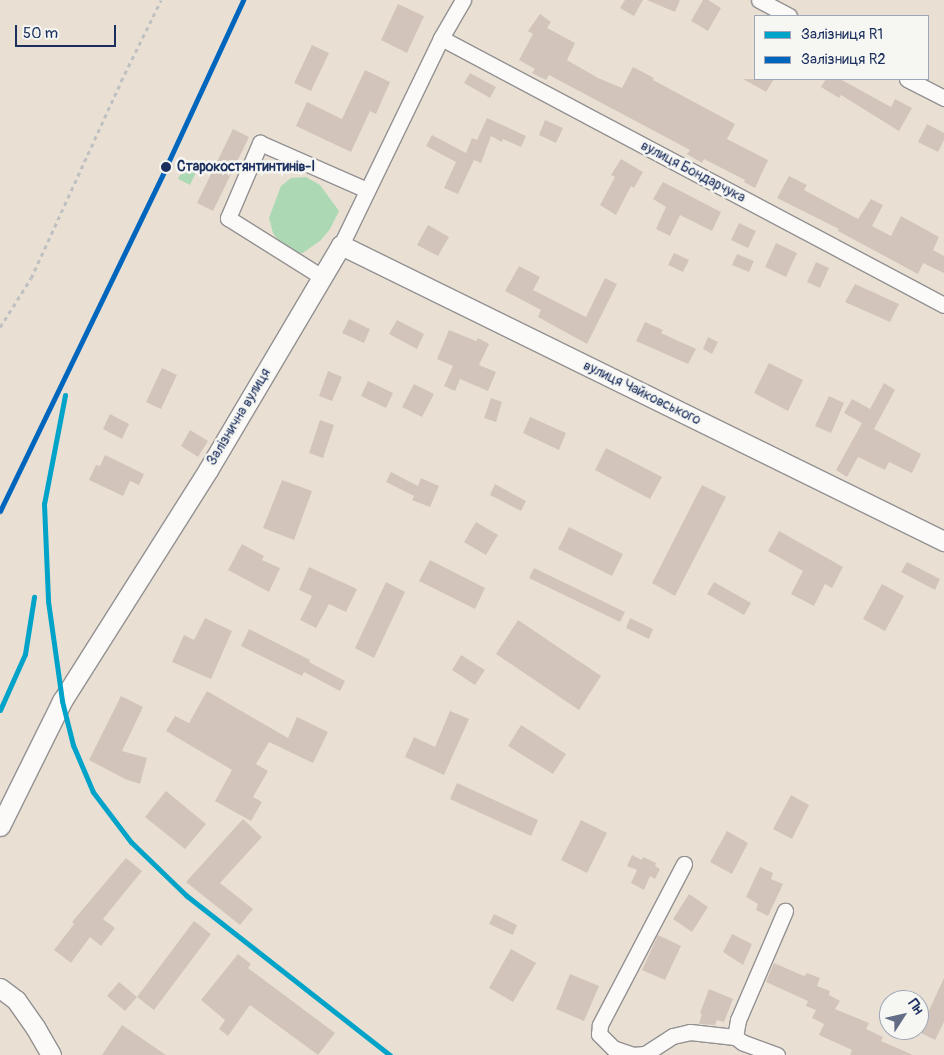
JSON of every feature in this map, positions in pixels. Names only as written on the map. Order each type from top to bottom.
[{"type":"street","name":"Залізнична вулиця","points":[[0,826],[62,701],[208,470],[341,245],[441,38],[463,0]]},
{"type":"street","points":[[759,0],[787,15]]},
{"type":"street","name":"вулиця Бондарчука","points":[[441,38],[944,305]]},
{"type":"street","points":[[909,80],[944,98]]},
{"type":"street","points":[[322,277],[228,218],[260,142],[367,190]]},
{"type":"street","name":"вулиця Чайковського","points":[[341,245],[944,541]]},
{"type":"street","points":[[684,864],[600,1025],[599,1034],[613,1048],[634,1055],[645,1054],[673,1036],[690,1032],[735,1037],[742,1042],[777,1055]]},
{"type":"street","points":[[735,1037],[738,1020],[785,911]]},
{"type":"street","points":[[0,988],[16,1000],[51,1055]]},
{"type":"path","points":[[0,328],[31,278],[121,81],[161,0]]},
{"type":"green space","points":[[187,162],[198,168],[190,185],[178,179]]},
{"type":"green space","points":[[306,177],[320,185],[339,211],[330,229],[321,240],[303,253],[291,253],[273,233],[269,218],[281,186],[291,178]]},
{"type":"building","points":[[625,0],[643,0],[634,16],[620,8]]},
{"type":"building","points":[[647,0],[680,0],[675,12]]},
{"type":"building","points":[[703,0],[708,0],[721,8],[708,31],[691,21]]},
{"type":"building","points":[[398,4],[424,16],[407,53],[381,40]]},
{"type":"building","points":[[540,14],[551,22],[547,28],[575,43],[567,60],[598,78],[622,88],[633,67],[654,78],[653,80],[735,124],[727,139],[768,160],[755,188],[744,182],[745,180],[704,159],[702,163],[687,154],[690,150],[549,75],[546,80],[532,73],[535,69],[519,60],[533,34],[528,31]]},
{"type":"building","points":[[312,45],[329,53],[311,91],[294,83]]},
{"type":"building","points":[[365,70],[390,82],[376,114],[370,111],[351,152],[296,126],[307,102],[342,119]]},
{"type":"building","points":[[470,73],[496,87],[490,98],[464,83]]},
{"type":"building","points":[[743,79],[773,80],[766,92]]},
{"type":"building","points":[[825,80],[842,80],[891,107],[895,99],[912,108],[899,131],[841,95],[839,98],[821,87]]},
{"type":"building","points":[[487,118],[526,136],[521,147],[503,139],[502,142],[491,136],[481,163],[474,160],[458,194],[444,188],[456,162],[426,146],[432,135],[466,153],[472,138],[477,140]]},
{"type":"building","points":[[545,120],[563,128],[556,143],[539,135]]},
{"type":"building","points":[[927,124],[944,133],[944,140],[938,152],[918,142]]},
{"type":"building","name":"Старокостянтинтинів-І","points":[[233,129],[249,137],[213,211],[197,203]]},
{"type":"building","points":[[621,159],[643,172],[634,188],[631,186],[616,215],[600,205],[615,177],[611,175]]},
{"type":"building","points":[[789,176],[807,185],[804,190],[858,219],[871,199],[883,205],[872,226],[891,236],[901,216],[939,237],[933,250],[944,256],[944,273],[923,263],[918,274],[838,231],[839,229],[777,198]]},
{"type":"building","points":[[663,182],[721,212],[712,231],[680,215],[670,236],[656,229],[666,207],[653,199]]},
{"type":"building","points":[[739,223],[756,231],[748,248],[731,240]]},
{"type":"building","points":[[428,225],[449,237],[438,256],[417,245]]},
{"type":"building","points":[[776,243],[797,253],[786,277],[765,267]]},
{"type":"building","points":[[674,253],[689,260],[683,272],[668,265]]},
{"type":"building","points":[[737,254],[754,261],[749,272],[732,265]]},
{"type":"building","points":[[816,262],[829,268],[820,288],[807,282]]},
{"type":"building","points":[[519,266],[540,277],[533,290],[586,317],[605,278],[617,284],[587,344],[538,317],[541,310],[505,291]]},
{"type":"building","points":[[855,284],[899,304],[890,322],[845,302]]},
{"type":"building","points":[[349,319],[370,329],[364,343],[342,333]]},
{"type":"building","points":[[397,320],[424,334],[417,349],[389,334]]},
{"type":"building","points":[[645,322],[663,330],[661,333],[696,349],[688,364],[636,341]]},
{"type":"building","points":[[449,330],[476,341],[478,338],[489,344],[479,365],[496,372],[488,391],[460,379],[455,391],[444,386],[453,366],[437,359]]},
{"type":"building","points":[[708,337],[718,342],[712,354],[703,349]]},
{"type":"building","points":[[769,363],[803,380],[788,411],[754,393]]},
{"type":"building","points":[[162,368],[177,375],[161,409],[146,402]]},
{"type":"building","points":[[328,371],[342,377],[332,401],[319,396]]},
{"type":"building","points":[[368,381],[393,393],[386,408],[361,396]]},
{"type":"building","points":[[884,383],[895,390],[874,429],[921,454],[912,473],[889,462],[885,470],[858,457],[847,477],[836,470],[862,423],[844,413],[852,399],[870,409]]},
{"type":"building","points":[[414,384],[434,394],[422,417],[402,407]]},
{"type":"building","points":[[829,396],[844,403],[831,433],[815,426]]},
{"type":"building","points":[[491,398],[502,402],[496,422],[484,418]]},
{"type":"building","points":[[110,414],[129,424],[122,439],[103,429]]},
{"type":"building","points":[[530,417],[566,433],[559,450],[523,433]]},
{"type":"building","points":[[320,420],[334,425],[323,458],[309,453]]},
{"type":"building","points":[[190,430],[208,441],[198,457],[181,446]]},
{"type":"building","points":[[606,448],[662,477],[650,499],[595,470]]},
{"type":"building","points":[[105,455],[144,474],[139,485],[130,481],[123,496],[89,480],[96,465],[100,466]]},
{"type":"building","points":[[391,472],[418,486],[421,478],[439,486],[430,507],[412,500],[414,496],[386,482]]},
{"type":"building","points":[[282,480],[312,491],[294,540],[263,528]]},
{"type":"building","points":[[495,484],[526,501],[521,511],[490,495]]},
{"type":"building","points":[[702,485],[726,497],[675,596],[652,583]]},
{"type":"building","points":[[476,522],[498,535],[486,555],[464,542]]},
{"type":"building","points":[[569,527],[623,554],[612,576],[558,549]]},
{"type":"building","points":[[779,531],[843,567],[832,588],[825,584],[814,606],[791,594],[803,571],[768,551]]},
{"type":"building","points":[[242,544],[264,556],[262,560],[280,568],[269,592],[228,570]]},
{"type":"building","points":[[430,560],[485,588],[475,609],[419,581]]},
{"type":"building","points":[[907,562],[940,579],[935,590],[901,572]]},
{"type":"building","points":[[309,567],[357,589],[346,612],[329,604],[316,628],[300,620],[312,596],[299,590]]},
{"type":"building","points":[[534,568],[625,612],[620,622],[529,578]]},
{"type":"building","points":[[386,582],[405,592],[374,658],[355,648]]},
{"type":"building","points":[[714,582],[751,603],[744,615],[707,594]]},
{"type":"building","points":[[882,584],[904,596],[885,631],[863,619]]},
{"type":"building","points":[[205,618],[232,631],[211,679],[172,662],[184,635],[194,640]]},
{"type":"building","points":[[630,618],[653,629],[649,639],[626,628]]},
{"type":"building","points":[[518,620],[601,676],[579,710],[496,654]]},
{"type":"building","points":[[249,629],[310,660],[309,662],[345,681],[340,691],[304,672],[302,676],[241,646]]},
{"type":"building","points":[[461,655],[485,670],[475,685],[452,670]]},
{"type":"building","points":[[207,691],[288,738],[297,717],[328,732],[313,763],[269,742],[256,764],[268,771],[253,797],[262,802],[251,821],[215,801],[232,770],[166,731],[175,716],[189,723]]},
{"type":"building","points":[[121,696],[143,707],[122,751],[147,758],[140,784],[125,779],[89,760]]},
{"type":"building","points":[[450,711],[469,719],[444,775],[405,757],[414,737],[435,747]]},
{"type":"building","points":[[521,725],[566,754],[553,774],[508,746]]},
{"type":"building","points":[[457,783],[538,820],[531,836],[450,799]]},
{"type":"building","points":[[166,791],[206,824],[185,849],[145,817]]},
{"type":"building","points":[[791,795],[809,805],[792,839],[773,829]]},
{"type":"building","points":[[243,819],[262,837],[220,883],[253,909],[240,925],[186,882]]},
{"type":"building","points":[[581,820],[607,833],[587,873],[561,860]]},
{"type":"building","points":[[727,831],[748,843],[732,874],[710,862]]},
{"type":"building","points":[[632,855],[642,860],[643,857],[656,863],[655,866],[660,869],[655,879],[650,876],[644,890],[631,883],[637,870],[627,866]]},
{"type":"building","points":[[126,858],[142,871],[103,919],[115,928],[101,946],[90,937],[71,963],[54,950],[74,924],[72,922]]},
{"type":"building","points":[[760,867],[773,873],[771,879],[783,884],[768,916],[756,910],[758,904],[746,897]]},
{"type":"building","points":[[689,894],[708,907],[692,932],[673,919]]},
{"type":"building","points":[[494,914],[517,925],[513,935],[489,924]]},
{"type":"building","points":[[194,921],[211,934],[154,1010],[137,997]]},
{"type":"building","points":[[732,934],[752,944],[743,965],[723,952]]},
{"type":"building","points":[[658,935],[681,946],[665,980],[642,970]]},
{"type":"building","points":[[511,949],[536,963],[513,1002],[489,988]]},
{"type":"building","points":[[238,954],[251,964],[248,968],[335,1033],[318,1055],[250,1005],[228,1036],[219,1029],[225,1020],[201,1000]]},
{"type":"building","points":[[774,963],[804,976],[807,973],[820,978],[817,986],[830,991],[829,995],[840,1001],[835,1009],[869,1023],[866,1029],[879,1035],[879,1040],[913,1055],[850,1055],[852,1050],[819,1035],[824,1024],[812,1018],[816,1010],[806,1006],[808,1001],[766,982]]},
{"type":"building","points":[[570,974],[599,986],[584,1021],[556,1009]]},
{"type":"building","points":[[944,978],[944,1022],[935,1040],[929,1037],[929,1010]]},
{"type":"building","points":[[119,982],[137,997],[125,1011],[107,996]]},
{"type":"building","points":[[709,989],[733,999],[724,1022],[717,1020],[715,1025],[699,1024],[702,1014],[700,1013]]},
{"type":"building","points":[[122,1025],[166,1055],[102,1055]]},
{"type":"rail line","name":"R2","points":[[0,511],[166,167],[243,0]]},
{"type":"rail line","name":"R1","points":[[65,395],[44,504],[48,601],[62,701],[73,745],[93,792],[131,842],[187,896],[390,1055]]},
{"type":"rail line","name":"R1","points":[[0,710],[25,654],[34,597]]},
{"type":"place","name":"Старокостянтинтинів-І","points":[[166,167]]}]
